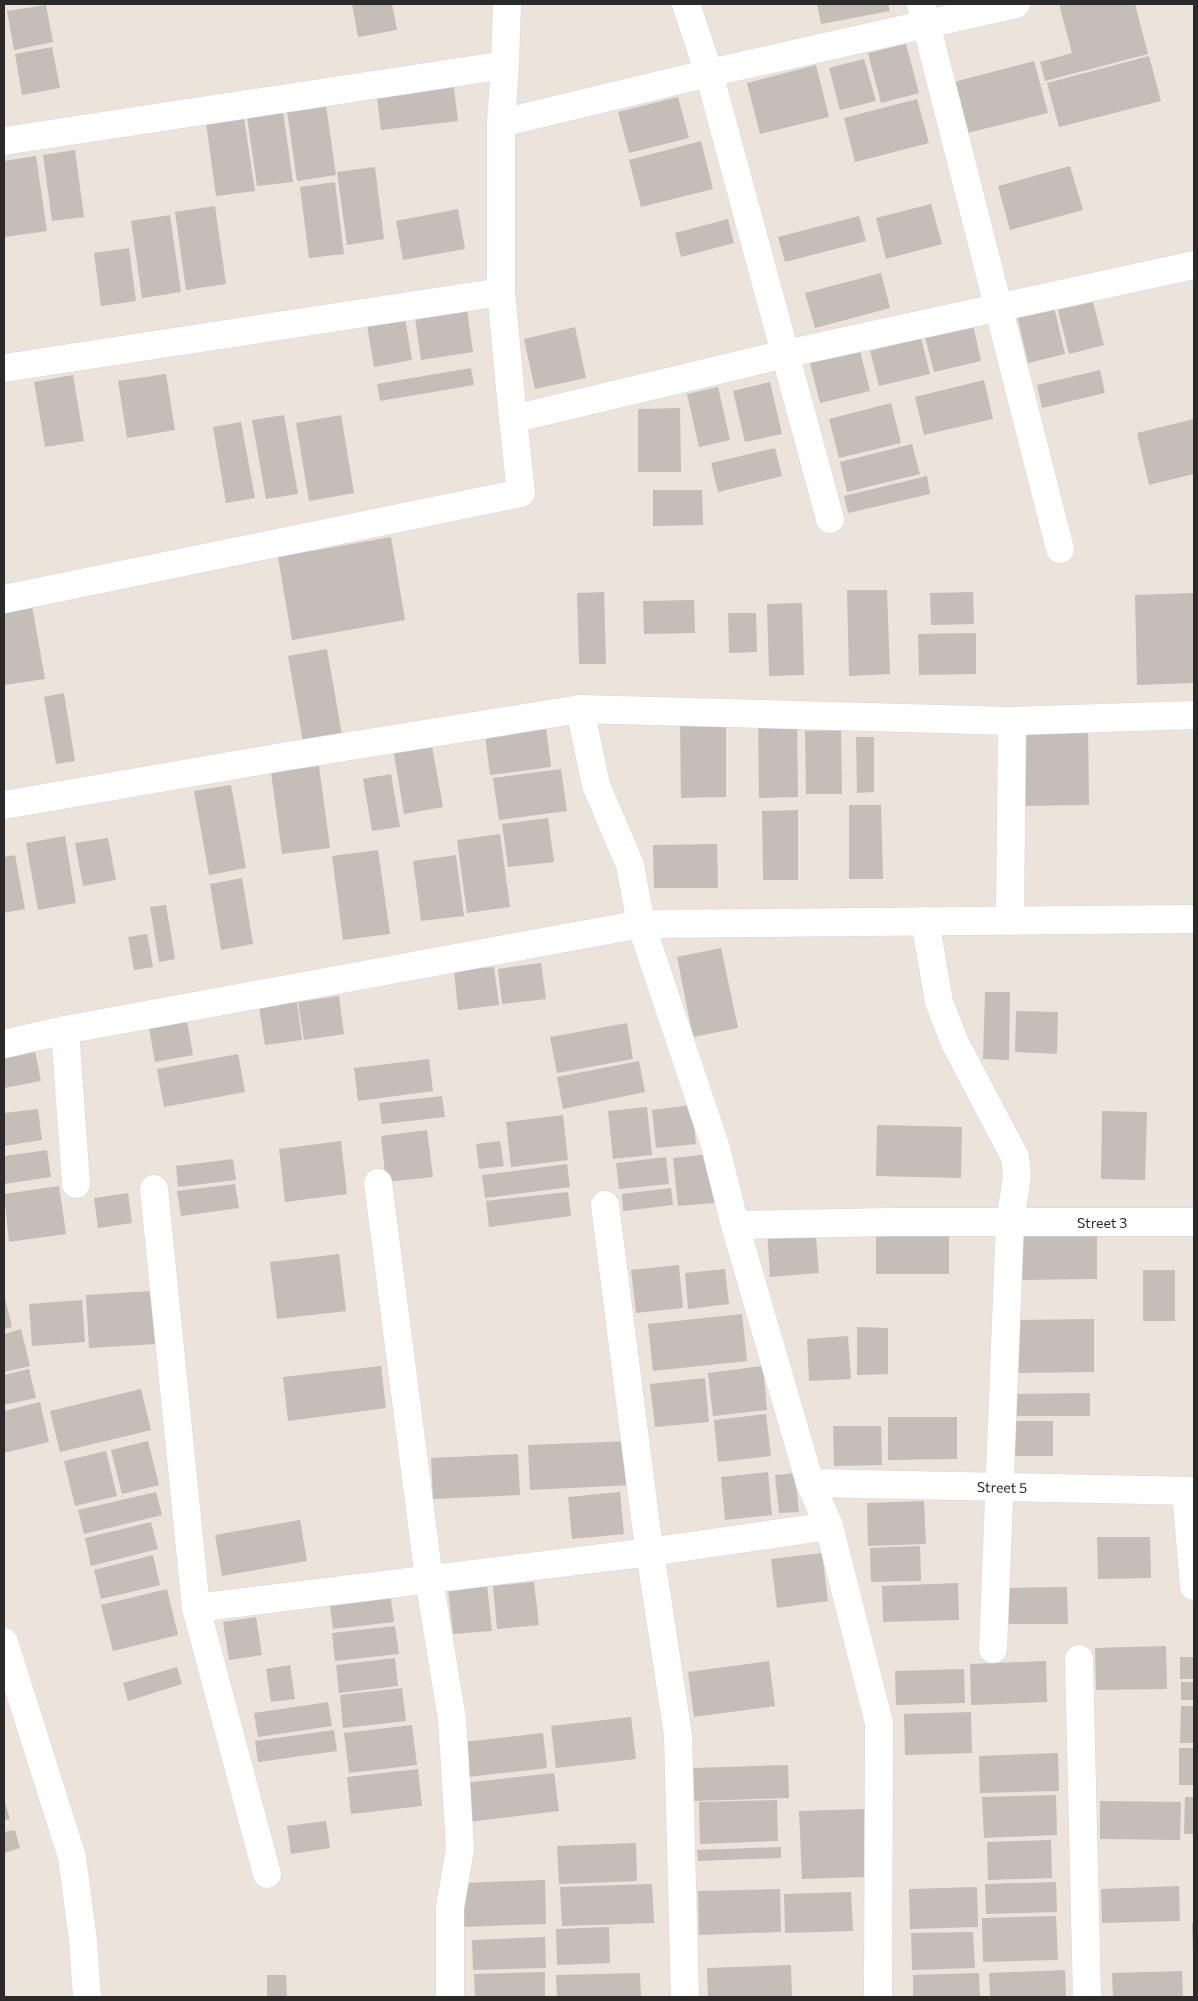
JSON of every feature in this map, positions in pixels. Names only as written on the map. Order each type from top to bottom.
[{"type":"street","points":[[4,599],[521,493],[501,292],[501,122],[506,4]]},
{"type":"street","points":[[686,4],[709,72],[830,519]]},
{"type":"street","points":[[501,122],[709,72],[923,14],[1016,4]]},
{"type":"street","points":[[923,14],[996,307],[1060,549]]},
{"type":"street","points":[[4,140],[504,65]]},
{"type":"street","points":[[513,420],[785,354],[1194,265]]},
{"type":"street","points":[[4,368],[501,292]]},
{"type":"street","points":[[580,709],[596,785],[630,865],[640,924],[715,1145],[735,1225],[810,1483],[829,1526],[879,1723],[878,1997]]},
{"type":"street","points":[[4,805],[282,757],[580,709],[1012,720],[1194,715]]},
{"type":"street","points":[[1010,921],[1012,720]]},
{"type":"street","points":[[4,1044],[66,1030],[640,924],[1194,919]]},
{"type":"street","points":[[926,921],[939,1002],[954,1043],[1015,1157],[1017,1176],[1010,1222],[992,1649]]},
{"type":"street","points":[[66,1030],[76,1184]]},
{"type":"street","points":[[378,1183],[429,1579],[452,1719],[460,1849],[450,1907],[450,1997]]},
{"type":"street","points":[[154,1189],[196,1608],[267,1874]]},
{"type":"street","points":[[605,1205],[650,1552],[678,1735],[685,1997]]},
{"type":"street","name":"Street 3","points":[[735,1225],[1194,1222]]},
{"type":"street","name":"Street 5","points":[[810,1483],[1190,1491]]},
{"type":"street","points":[[1190,1491],[1194,1586]]},
{"type":"street","points":[[196,1608],[650,1552],[829,1526]]},
{"type":"street","points":[[4,1642],[72,1856],[83,1942],[87,1997]]},
{"type":"street","points":[[1079,1659],[1087,1997]]},
{"type":"building","points":[[352,4],[392,4],[397,30],[358,37]]},
{"type":"building","points":[[817,4],[888,4],[890,11],[821,24]]},
{"type":"building","points":[[1059,4],[1135,4],[1148,54],[1045,81],[1040,62],[1072,53]]},
{"type":"building","points":[[46,5],[53,42],[14,50],[7,11]]},
{"type":"building","points":[[906,44],[919,93],[881,103],[868,53]]},
{"type":"building","points":[[52,47],[60,88],[22,95],[15,54]]},
{"type":"building","points":[[1149,56],[1161,101],[1059,127],[1047,83]]},
{"type":"building","points":[[864,59],[876,101],[840,110],[829,68]]},
{"type":"building","points":[[1034,61],[1048,113],[963,134],[950,83]]},
{"type":"building","points":[[816,65],[829,117],[760,134],[747,83]]},
{"type":"building","points":[[453,81],[458,121],[381,130],[376,90]]},
{"type":"building","points":[[678,97],[689,138],[629,153],[618,112]]},
{"type":"building","points":[[325,99],[336,175],[297,181],[286,104]]},
{"type":"building","points":[[917,99],[929,143],[855,162],[844,118]]},
{"type":"building","points":[[282,105],[293,182],[257,186],[246,110]]},
{"type":"building","points":[[243,111],[255,191],[216,196],[205,116]]},
{"type":"building","points":[[701,141],[713,189],[641,207],[629,160]]},
{"type":"building","points":[[75,150],[84,217],[52,221],[43,155]]},
{"type":"building","points":[[36,156],[47,231],[5,237],[4,161]]},
{"type":"building","points":[[1070,166],[1083,210],[1010,230],[998,186]]},
{"type":"building","points":[[375,167],[384,239],[347,245],[337,172]]},
{"type":"building","points":[[335,182],[344,254],[309,258],[300,187]]},
{"type":"building","points":[[931,204],[942,244],[886,259],[876,218]]},
{"type":"building","points":[[215,206],[226,284],[186,290],[175,212]]},
{"type":"building","points":[[458,209],[465,249],[403,260],[396,221]]},
{"type":"building","points":[[170,215],[181,292],[142,298],[131,221]]},
{"type":"building","points":[[859,216],[866,241],[785,262],[778,237]]},
{"type":"building","points":[[728,219],[734,243],[681,257],[675,233]]},
{"type":"building","points":[[129,248],[136,301],[101,306],[94,253]]},
{"type":"building","points":[[881,273],[890,308],[815,328],[805,293]]},
{"type":"building","points":[[1093,302],[1104,345],[1069,354],[1058,310]]},
{"type":"building","points":[[1054,307],[1065,354],[1028,363],[1017,315]]},
{"type":"building","points":[[467,310],[473,352],[421,360],[415,318]]},
{"type":"building","points":[[405,318],[412,360],[374,367],[367,325]]},
{"type":"building","points":[[973,325],[981,361],[934,372],[925,337]]},
{"type":"building","points":[[575,327],[586,378],[535,389],[524,339]]},
{"type":"building","points":[[921,338],[930,374],[879,386],[870,351]]},
{"type":"building","points":[[859,347],[870,391],[820,403],[809,359]]},
{"type":"building","points":[[471,368],[474,385],[380,401],[377,384]]},
{"type":"building","points":[[1100,370],[1105,393],[1042,408],[1037,385]]},
{"type":"building","points":[[166,374],[175,430],[127,438],[118,381]]},
{"type":"building","points":[[73,375],[84,441],[45,447],[34,382]]},
{"type":"building","points":[[984,380],[993,419],[924,435],[915,397]]},
{"type":"building","points":[[770,382],[782,434],[745,442],[733,391]]},
{"type":"building","points":[[718,387],[730,440],[699,447],[687,394]]},
{"type":"building","points":[[891,403],[901,443],[839,458],[829,419]]},
{"type":"building","points":[[680,408],[681,472],[638,472],[638,409]]},
{"type":"building","points":[[284,415],[298,494],[266,499],[252,420]]},
{"type":"building","points":[[341,415],[354,493],[309,501],[296,423]]},
{"type":"building","points":[[1194,419],[1194,474],[1149,485],[1137,433]]},
{"type":"building","points":[[241,422],[255,498],[226,503],[213,427]]},
{"type":"building","points":[[912,444],[920,474],[847,492],[840,462]]},
{"type":"building","points":[[775,448],[782,476],[718,492],[711,463]]},
{"type":"building","points":[[927,476],[930,494],[848,513],[844,496]]},
{"type":"building","points":[[653,490],[702,490],[703,525],[653,526]]},
{"type":"building","points":[[391,537],[405,620],[292,640],[278,557]]},
{"type":"building","points":[[847,590],[887,590],[890,674],[849,676]]},
{"type":"building","points":[[604,592],[606,664],[579,664],[577,593]]},
{"type":"building","points":[[973,592],[974,624],[931,625],[930,593]]},
{"type":"building","points":[[1194,593],[1194,683],[1137,685],[1135,595]]},
{"type":"building","points":[[694,600],[695,633],[644,634],[643,601]]},
{"type":"building","points":[[802,603],[804,675],[769,676],[767,604]]},
{"type":"building","points":[[32,606],[45,679],[4,685],[4,610]]},
{"type":"building","points":[[728,613],[756,613],[757,652],[729,653]]},
{"type":"building","points":[[976,633],[976,674],[919,675],[918,634]]},
{"type":"building","points":[[327,649],[342,735],[303,742],[288,656]]},
{"type":"building","points":[[64,693],[75,761],[56,764],[44,697]]},
{"type":"building","points":[[758,716],[797,716],[798,797],[759,798]]},
{"type":"building","points":[[680,723],[726,723],[726,797],[681,798]]},
{"type":"building","points":[[1088,724],[1089,805],[1019,806],[1019,726]]},
{"type":"building","points":[[546,727],[551,767],[490,775],[485,735]]},
{"type":"building","points":[[841,730],[842,794],[806,794],[805,731]]},
{"type":"building","points":[[856,737],[874,737],[874,792],[857,793]]},
{"type":"building","points":[[431,741],[443,807],[404,814],[393,748]]},
{"type":"building","points":[[319,766],[330,848],[282,854],[271,772]]},
{"type":"building","points":[[561,769],[567,811],[499,820],[493,778]]},
{"type":"building","points":[[391,774],[400,827],[372,831],[363,779]]},
{"type":"building","points":[[231,785],[246,868],[209,875],[194,791]]},
{"type":"building","points":[[849,805],[881,805],[883,879],[849,879]]},
{"type":"building","points":[[798,810],[798,880],[763,880],[762,811]]},
{"type":"building","points":[[548,818],[554,862],[508,867],[502,824]]},
{"type":"building","points":[[500,834],[510,907],[467,913],[457,840]]},
{"type":"building","points":[[65,836],[76,903],[38,910],[26,843]]},
{"type":"building","points":[[108,838],[116,880],[83,886],[75,843]]},
{"type":"building","points":[[717,844],[718,888],[654,888],[653,845]]},
{"type":"building","points":[[378,850],[390,934],[343,940],[332,856]]},
{"type":"building","points":[[15,855],[25,909],[4,913],[4,857]]},
{"type":"building","points":[[456,855],[464,916],[421,921],[413,861]]},
{"type":"building","points":[[242,878],[253,944],[221,950],[210,884]]},
{"type":"building","points":[[166,905],[175,959],[159,962],[150,907]]},
{"type":"building","points":[[147,934],[153,967],[134,970],[128,937]]},
{"type":"building","points":[[721,948],[738,1028],[693,1037],[677,957]]},
{"type":"building","points":[[541,963],[546,999],[502,1004],[498,969]]},
{"type":"building","points":[[494,967],[499,1005],[458,1010],[454,971]]},
{"type":"building","points":[[985,992],[1010,992],[1009,1060],[983,1059]]},
{"type":"building","points":[[339,996],[344,1034],[304,1040],[298,1002]]},
{"type":"building","points":[[297,1002],[302,1040],[265,1045],[259,1007]]},
{"type":"building","points":[[1016,1011],[1058,1012],[1057,1054],[1015,1052]]},
{"type":"building","points":[[186,1015],[193,1055],[155,1062],[148,1022]]},
{"type":"building","points":[[627,1023],[633,1059],[557,1073],[550,1037]]},
{"type":"building","points":[[34,1046],[41,1081],[4,1088],[4,1052]]},
{"type":"building","points":[[238,1054],[245,1092],[164,1107],[157,1069]]},
{"type":"building","points":[[429,1059],[433,1091],[358,1101],[354,1068]]},
{"type":"building","points":[[639,1061],[645,1092],[563,1109],[557,1077]]},
{"type":"building","points":[[442,1096],[445,1117],[382,1124],[379,1103]]},
{"type":"building","points":[[692,1105],[696,1144],[656,1148],[652,1110]]},
{"type":"building","points":[[647,1107],[652,1155],[613,1159],[608,1111]]},
{"type":"building","points":[[38,1109],[42,1140],[4,1146],[4,1113]]},
{"type":"building","points":[[1102,1111],[1147,1112],[1145,1180],[1101,1179]]},
{"type":"building","points":[[563,1115],[568,1160],[511,1167],[506,1122]]},
{"type":"building","points":[[877,1125],[962,1127],[961,1178],[876,1176]]},
{"type":"building","points":[[427,1130],[433,1177],[386,1182],[381,1136]]},
{"type":"building","points":[[341,1141],[347,1194],[285,1202],[279,1149]]},
{"type":"building","points":[[500,1141],[504,1166],[479,1169],[476,1144]]},
{"type":"building","points":[[47,1150],[51,1177],[4,1184],[4,1156]]},
{"type":"building","points":[[710,1154],[715,1203],[678,1206],[673,1158]]},
{"type":"building","points":[[666,1157],[669,1184],[619,1189],[616,1163]]},
{"type":"building","points":[[233,1159],[236,1180],[178,1187],[176,1166]]},
{"type":"building","points":[[567,1164],[570,1187],[485,1198],[482,1175]]},
{"type":"building","points":[[235,1184],[239,1208],[181,1216],[177,1191]]},
{"type":"building","points":[[59,1186],[66,1234],[9,1242],[4,1194]]},
{"type":"building","points":[[671,1188],[673,1205],[623,1211],[622,1194]]},
{"type":"building","points":[[568,1192],[571,1216],[489,1227],[486,1201]]},
{"type":"building","points":[[128,1193],[132,1223],[98,1228],[94,1198]]},
{"type":"building","points":[[815,1226],[819,1273],[770,1277],[767,1230]]},
{"type":"building","points":[[876,1226],[949,1227],[949,1274],[876,1274]]},
{"type":"building","points":[[1097,1229],[1097,1279],[1014,1280],[1013,1230]]},
{"type":"building","points":[[339,1254],[346,1311],[277,1319],[270,1262]]},
{"type":"building","points":[[679,1265],[683,1308],[636,1313],[631,1270]]},
{"type":"building","points":[[725,1269],[729,1304],[688,1309],[685,1273]]},
{"type":"building","points":[[1143,1270],[1175,1270],[1175,1321],[1143,1321]]},
{"type":"building","points":[[152,1291],[156,1344],[89,1348],[86,1295]]},
{"type":"building","points":[[4,1294],[12,1327],[4,1329]]},
{"type":"building","points":[[82,1300],[85,1342],[32,1346],[29,1304]]},
{"type":"building","points":[[742,1314],[747,1361],[653,1371],[648,1324]]},
{"type":"building","points":[[1094,1319],[1094,1372],[1010,1373],[1009,1320]]},
{"type":"building","points":[[857,1327],[888,1328],[888,1374],[857,1375]]},
{"type":"building","points":[[21,1329],[30,1366],[4,1372],[4,1334]]},
{"type":"building","points":[[848,1336],[851,1379],[809,1381],[807,1339]]},
{"type":"building","points":[[381,1366],[386,1408],[288,1421],[283,1377]]},
{"type":"building","points":[[763,1366],[767,1410],[713,1416],[708,1373]]},
{"type":"building","points":[[29,1369],[36,1398],[4,1405],[4,1375]]},
{"type":"building","points":[[705,1378],[709,1422],[655,1427],[650,1384]]},
{"type":"building","points":[[141,1389],[151,1430],[60,1452],[50,1411]]},
{"type":"building","points":[[1090,1393],[1090,1416],[1010,1416],[1010,1394]]},
{"type":"building","points":[[40,1402],[49,1442],[4,1453],[4,1411]]},
{"type":"building","points":[[766,1414],[771,1456],[718,1462],[714,1420]]},
{"type":"building","points":[[888,1417],[957,1417],[957,1459],[888,1460]]},
{"type":"building","points":[[1007,1421],[1053,1421],[1053,1456],[1007,1456]]},
{"type":"building","points":[[833,1426],[881,1426],[882,1465],[834,1466]]},
{"type":"building","points":[[148,1441],[159,1485],[122,1494],[111,1450]]},
{"type":"building","points":[[631,1441],[633,1485],[530,1490],[528,1445]]},
{"type":"building","points":[[106,1451],[117,1496],[75,1506],[64,1461]]},
{"type":"building","points":[[518,1454],[520,1495],[433,1499],[431,1458]]},
{"type":"building","points":[[768,1472],[772,1515],[725,1520],[721,1477]]},
{"type":"building","points":[[795,1473],[799,1512],[779,1513],[775,1475]]},
{"type":"building","points":[[156,1492],[162,1515],[84,1534],[78,1510]]},
{"type":"building","points":[[620,1492],[624,1534],[572,1539],[568,1497]]},
{"type":"building","points":[[924,1501],[926,1544],[868,1546],[867,1503]]},
{"type":"building","points":[[300,1520],[307,1561],[222,1576],[215,1535]]},
{"type":"building","points":[[151,1522],[158,1549],[91,1566],[85,1538]]},
{"type":"building","points":[[1097,1537],[1150,1537],[1151,1578],[1098,1579]]},
{"type":"building","points":[[920,1546],[921,1581],[871,1582],[870,1548]]},
{"type":"building","points":[[822,1553],[828,1601],[777,1608],[771,1559]]},
{"type":"building","points":[[153,1555],[160,1585],[101,1599],[94,1570]]},
{"type":"building","points":[[534,1582],[539,1625],[497,1629],[493,1586]]},
{"type":"building","points":[[958,1583],[959,1620],[883,1622],[882,1586]]},
{"type":"building","points":[[487,1585],[492,1631],[453,1634],[448,1589]]},
{"type":"building","points":[[1067,1587],[1068,1624],[1008,1624],[1008,1588]]},
{"type":"building","points":[[167,1589],[178,1635],[113,1651],[101,1605]]},
{"type":"building","points":[[390,1592],[394,1622],[333,1629],[329,1599]]},
{"type":"building","points":[[256,1617],[262,1655],[229,1660],[223,1622]]},
{"type":"building","points":[[395,1626],[399,1654],[335,1661],[332,1633]]},
{"type":"building","points":[[1166,1646],[1167,1689],[1096,1690],[1095,1648]]},
{"type":"building","points":[[1180,1657],[1194,1657],[1194,1679],[1180,1679]]},
{"type":"building","points":[[395,1658],[398,1686],[339,1693],[336,1665]]},
{"type":"building","points":[[769,1661],[775,1706],[694,1717],[688,1672]]},
{"type":"building","points":[[1046,1661],[1047,1702],[971,1705],[970,1664]]},
{"type":"building","points":[[290,1665],[295,1699],[271,1702],[266,1669]]},
{"type":"building","points":[[177,1667],[182,1684],[128,1701],[123,1683]]},
{"type":"building","points":[[964,1669],[965,1703],[896,1705],[895,1671]]},
{"type":"building","points":[[1181,1682],[1194,1682],[1194,1700],[1181,1700]]},
{"type":"building","points":[[402,1688],[406,1721],[343,1728],[340,1695]]},
{"type":"building","points":[[328,1702],[332,1726],[258,1737],[254,1713]]},
{"type":"building","points":[[1181,1706],[1194,1706],[1194,1743],[1180,1743]]},
{"type":"building","points":[[971,1712],[972,1753],[905,1755],[904,1714]]},
{"type":"building","points":[[631,1717],[636,1759],[556,1768],[551,1726]]},
{"type":"building","points":[[412,1725],[417,1765],[349,1773],[344,1733]]},
{"type":"building","points":[[334,1730],[337,1751],[258,1762],[255,1741]]},
{"type":"building","points":[[543,1733],[547,1768],[467,1777],[463,1742]]},
{"type":"building","points":[[1179,1748],[1194,1748],[1194,1785],[1179,1785]]},
{"type":"building","points":[[1058,1753],[1059,1791],[980,1793],[979,1756]]},
{"type":"building","points":[[788,1765],[789,1798],[694,1801],[693,1768]]},
{"type":"building","points":[[418,1769],[422,1806],[351,1814],[347,1777]]},
{"type":"building","points":[[554,1773],[559,1811],[468,1822],[464,1783]]},
{"type":"building","points":[[1056,1795],[1057,1835],[984,1838],[982,1797]]},
{"type":"building","points":[[1185,1797],[1194,1797],[1194,1834],[1184,1834]]},
{"type":"building","points":[[4,1799],[10,1819],[4,1820]]},
{"type":"building","points":[[777,1800],[778,1841],[700,1844],[699,1802]]},
{"type":"building","points":[[1100,1801],[1181,1802],[1180,1840],[1100,1839]]},
{"type":"building","points":[[866,1809],[869,1877],[802,1879],[799,1811]]},
{"type":"building","points":[[326,1821],[330,1848],[291,1854],[287,1826]]},
{"type":"building","points":[[15,1830],[20,1848],[4,1853],[4,1832]]},
{"type":"building","points":[[1051,1840],[1052,1878],[988,1880],[987,1842]]},
{"type":"building","points":[[636,1843],[637,1881],[559,1884],[557,1846]]},
{"type":"building","points":[[781,1847],[781,1858],[698,1861],[697,1850]]},
{"type":"building","points":[[545,1880],[546,1924],[462,1927],[460,1883]]},
{"type":"building","points":[[1056,1882],[1057,1912],[986,1914],[985,1884]]},
{"type":"building","points":[[652,1884],[654,1923],[562,1926],[560,1887]]},
{"type":"building","points":[[1179,1886],[1180,1921],[1102,1923],[1101,1889]]},
{"type":"building","points":[[977,1887],[978,1927],[910,1929],[909,1889]]},
{"type":"building","points":[[780,1889],[781,1932],[699,1935],[698,1891]]},
{"type":"building","points":[[851,1892],[853,1931],[785,1933],[784,1894]]},
{"type":"building","points":[[1056,1916],[1058,1960],[983,1962],[982,1918]]},
{"type":"building","points":[[1192,1923],[1194,1923],[1194,1953],[1193,1953]]},
{"type":"building","points":[[609,1927],[610,1963],[557,1965],[556,1929]]},
{"type":"building","points":[[973,1932],[975,1968],[912,1970],[911,1933]]},
{"type":"building","points":[[545,1937],[546,1968],[473,1970],[472,1940]]},
{"type":"building","points":[[791,1965],[792,1997],[708,1997],[707,1968]]},
{"type":"building","points":[[1065,1970],[1066,1997],[990,1997],[989,1973]]},
{"type":"building","points":[[1182,1971],[1183,1997],[1113,1997],[1112,1973]]},
{"type":"building","points":[[545,1972],[545,1997],[475,1997],[474,1974]]},
{"type":"building","points":[[640,1973],[641,1997],[557,1997],[556,1975]]},
{"type":"building","points":[[979,1973],[980,1997],[913,1997],[913,1975]]},
{"type":"building","points":[[267,1975],[286,1975],[287,1997],[267,1997]]}]
